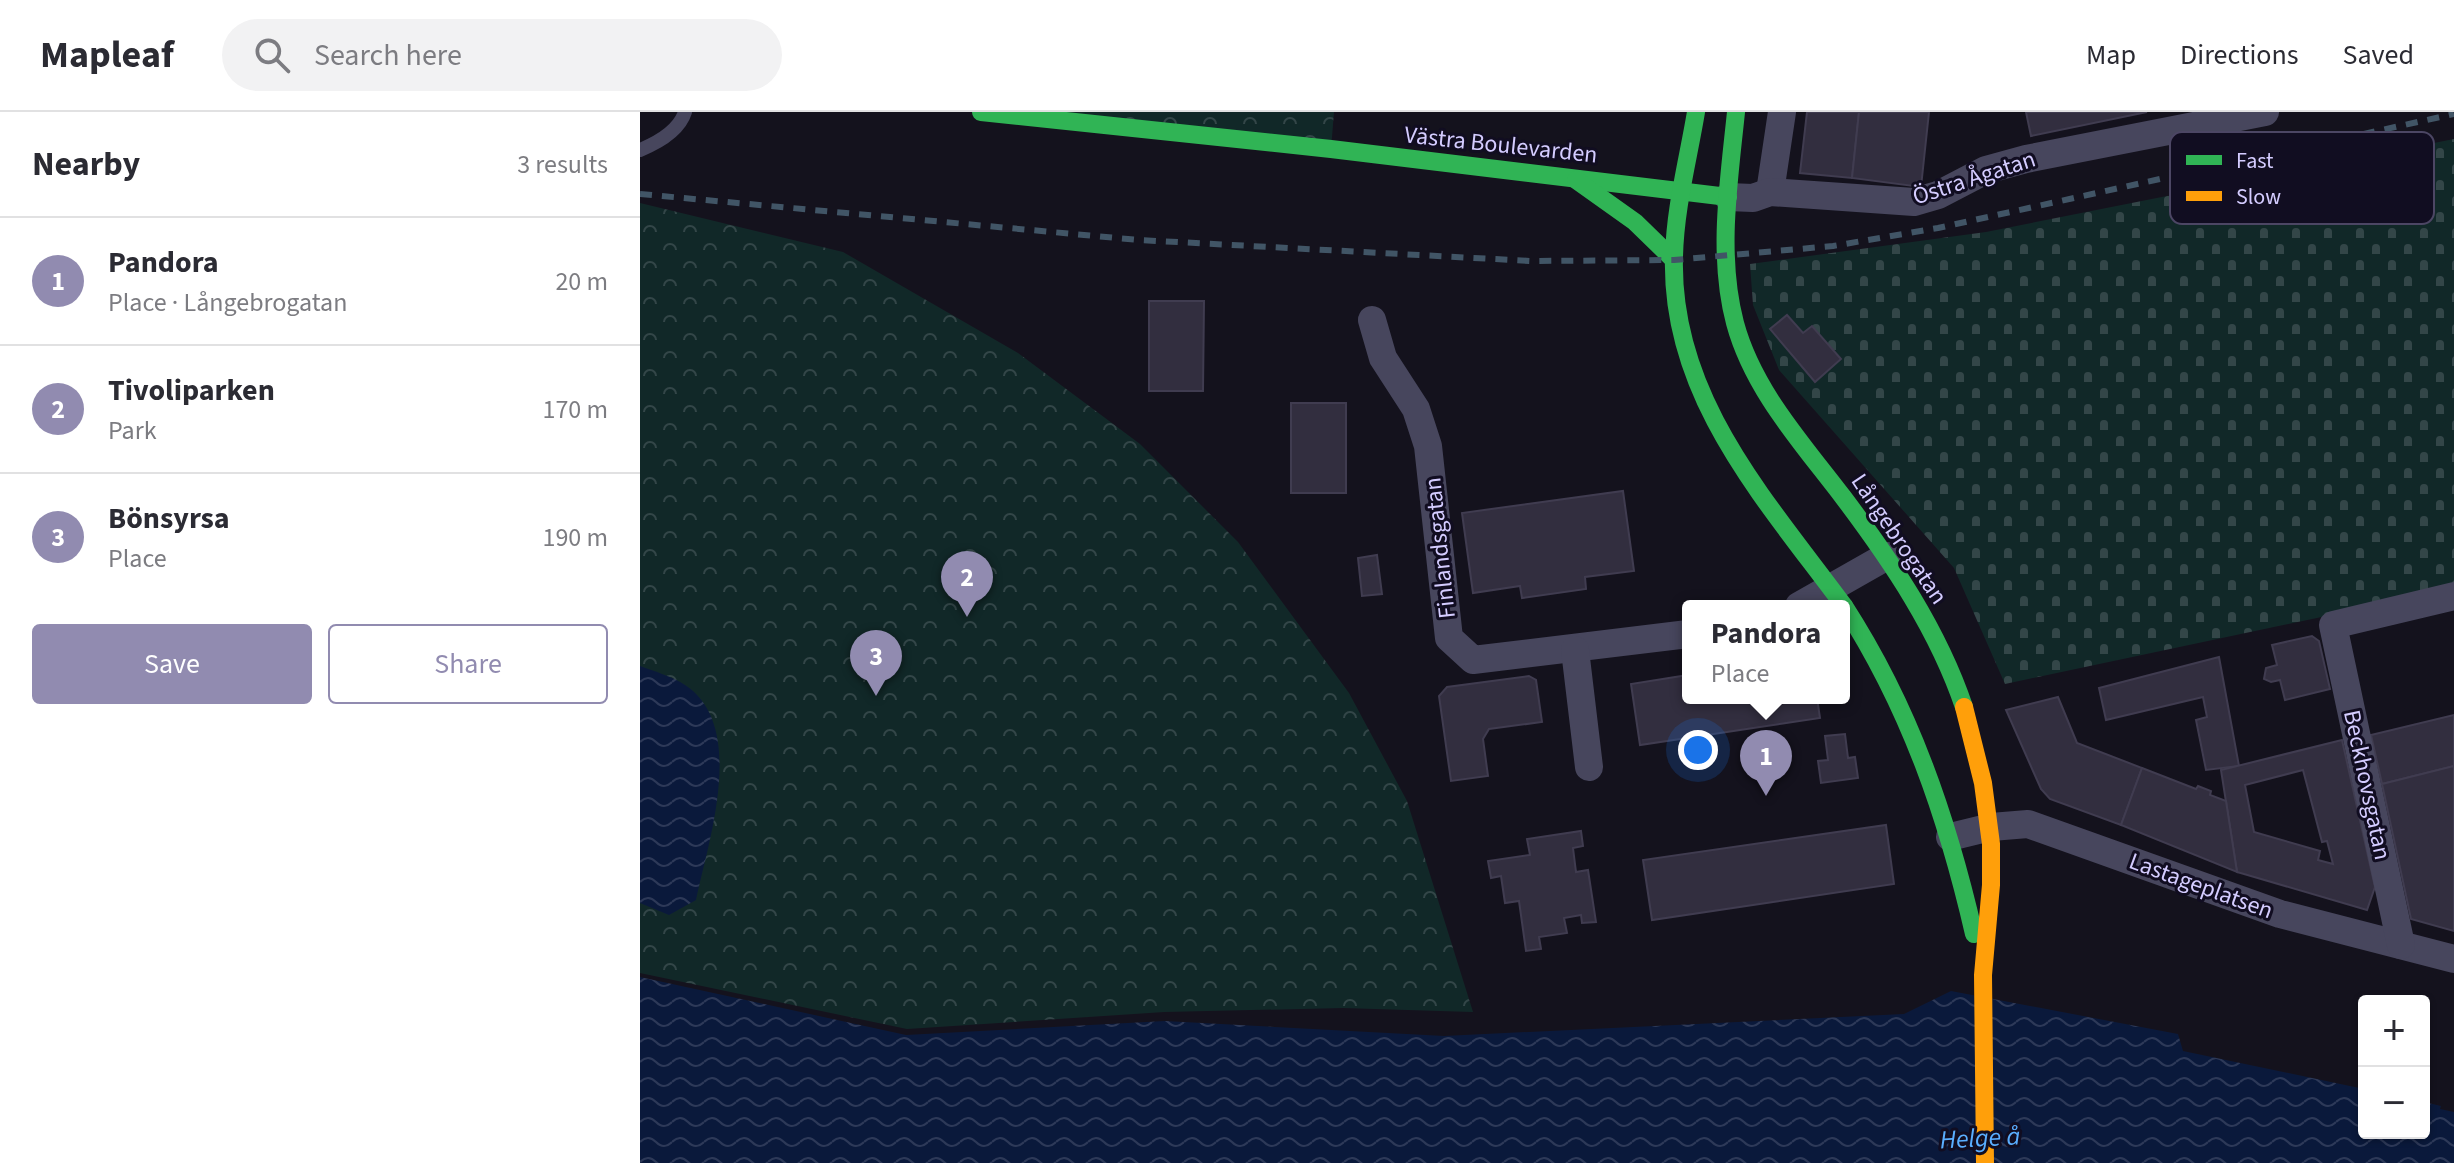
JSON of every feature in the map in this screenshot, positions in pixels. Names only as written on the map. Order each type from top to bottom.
[{"type":"main road","name":"Långebrogatan","points":[[1696,112],[1674,260],[1683,349],[1705,406],[1746,478],[1840,600]]},
{"type":"main road","name":"Långebrogatan","points":[[1736,112],[1728,197],[1727,281],[1736,327],[1782,418],[1908,588],[1952,676],[1969,722],[1991,827],[1991,885],[1984,980],[1985,1163]]},
{"type":"main road","name":"Västra Boulevarden","points":[[999,113],[1728,197]]},
{"type":"main road","points":[[1573,178],[1635,222],[1674,260]]},
{"type":"main road","name":"Långebrogatan","points":[[1850,615],[1887,672],[1910,720],[1950,837],[1984,980]]},
{"type":"street","points":[[1770,192],[1782,112]]},
{"type":"street","name":"Östra Ågatan","points":[[1728,197],[1753,198],[1770,192],[1914,202],[1938,195],[1986,170],[2026,159],[2265,112]]},
{"type":"street","name":"Finlandsgatan","points":[[1372,320],[1383,358],[1416,409],[1426,435],[1449,638],[1473,660],[1682,635]]},
{"type":"street","points":[[1840,600],[1887,556]]},
{"type":"street","name":"Beckhovsgatan","points":[[2401,945],[2333,625],[2454,596]]},
{"type":"street","points":[[1575,650],[1589,767]]},
{"type":"street","name":"Lastageplatsen","points":[[1950,837],[1991,827],[2028,824],[2280,914],[2454,959]]},
{"type":"lane","points":[[640,150],[656,143],[672,130],[685,112]]},
{"type":"green space","points":[[1008,112],[1334,112],[1331,149]]},
{"type":"green space","points":[[2454,139],[2454,589],[2005,684],[1954,568],[1779,370],[1753,305],[1750,264],[1986,232],[2170,195],[2170,224],[2434,224],[2434,143]]},
{"type":"green space","points":[[640,203],[843,252],[1018,353],[1140,444],[1238,542],[1349,693],[1407,801],[1473,1012],[1343,1008],[1164,1012],[907,1029],[640,973]]},
{"type":"water","points":[[640,666],[680,682],[704,704],[715,728],[719,756],[719,786],[696,900],[669,915],[640,903]]},
{"type":"water","name":"Helge å","points":[[640,977],[906,1035],[1165,1021],[1444,1036],[1904,1014],[1951,991],[2178,1034],[2183,1051],[2358,1088],[2358,1139],[2430,1139],[2430,1103],[2454,1112],[2454,1163],[640,1163]]},
{"type":"building","points":[[1807,112],[1859,112],[1852,178],[1800,173]]},
{"type":"building","points":[[1859,112],[1929,112],[1921,187],[1852,178]]},
{"type":"building","points":[[2026,112],[2147,112],[2031,136]]},
{"type":"building","points":[[1149,301],[1204,301],[1203,391],[1149,391]]},
{"type":"building","points":[[1787,315],[1803,333],[1812,326],[1841,359],[1815,382],[1770,329]]},
{"type":"building","points":[[1291,403],[1346,403],[1346,493],[1291,493]]},
{"type":"building","points":[[1623,491],[1634,571],[1585,577],[1586,589],[1522,598],[1520,586],[1473,593],[1462,513]]},
{"type":"building","points":[[1377,555],[1382,594],[1362,596],[1358,558]]},
{"type":"building","points":[[2312,636],[2319,641],[2330,689],[2285,700],[2280,680],[2271,682],[2264,679],[2266,668],[2277,665],[2272,645]]},
{"type":"building","points":[[2219,657],[2239,766],[2206,770],[2196,720],[2207,717],[2203,697],[2106,720],[2099,688]]},
{"type":"building","points":[[1529,676],[1536,680],[1542,722],[1489,729],[1483,739],[1488,776],[1451,781],[1439,696],[1447,687]]},
{"type":"building","points":[[1682,676],[1682,704],[1818,704],[1820,718],[1640,745],[1631,684]]},
{"type":"building","points":[[2058,697],[2077,743],[2142,768],[2121,825],[2050,799],[2041,789],[2006,710]]},
{"type":"building","points":[[2454,715],[2454,766],[2382,784],[2371,735]]},
{"type":"building","points":[[1845,734],[1848,758],[1855,757],[1858,778],[1821,783],[1818,761],[1828,760],[1825,736]]},
{"type":"building","points":[[2342,740],[2375,887],[2367,910],[2237,872],[2221,770]],"holes":[[[2303,770],[2322,842],[2327,841],[2333,864],[2318,860],[2320,851],[2254,832],[2245,785]]]},
{"type":"building","points":[[2454,766],[2454,931],[2411,919],[2382,784]]},
{"type":"building","points":[[2142,768],[2196,789],[2198,786],[2211,791],[2210,795],[2226,801],[2237,872],[2121,825]]},
{"type":"building","points":[[1886,825],[1894,884],[1652,920],[1643,860]]},
{"type":"building","points":[[1581,831],[1583,846],[1573,848],[1576,872],[1588,870],[1596,922],[1582,923],[1581,915],[1564,918],[1567,933],[1539,937],[1541,949],[1526,951],[1519,901],[1505,903],[1501,876],[1491,878],[1488,861],[1530,855],[1527,839]]},
{"type":"railway","points":[[2373,132],[2454,114]]},
{"type":"railway","points":[[640,194],[1139,240],[1531,261],[1674,260],[1833,246],[1938,228],[2170,177]]},
{"type":"traffic: fast","points":[[981,112],[1331,149],[1728,197]]},
{"type":"traffic: fast","points":[[1696,112],[1679,202],[1674,257],[1677,308],[1688,356],[1705,401],[1728,444],[1755,486],[1840,600]]},
{"type":"traffic: fast","points":[[1736,112],[1726,245],[1730,297],[1743,347],[1780,415],[1861,522],[1912,598],[1941,651],[1964,707]]},
{"type":"traffic: fast","points":[[1576,180],[1635,222],[1674,260]]},
{"type":"traffic: fast","points":[[1850,616],[1888,684],[1924,764],[1952,848],[1974,934]]},
{"type":"traffic: slow","points":[[1964,707],[1983,783],[1991,844],[1991,885],[1983,975],[1985,1163]]},
{"type":"place","name":"Tivoliparken","points":[[967,617]]},
{"type":"place","name":"Bönsyrsa","points":[[876,696]]},
{"type":"place","name":"Pandora","points":[[1766,796]]}]
